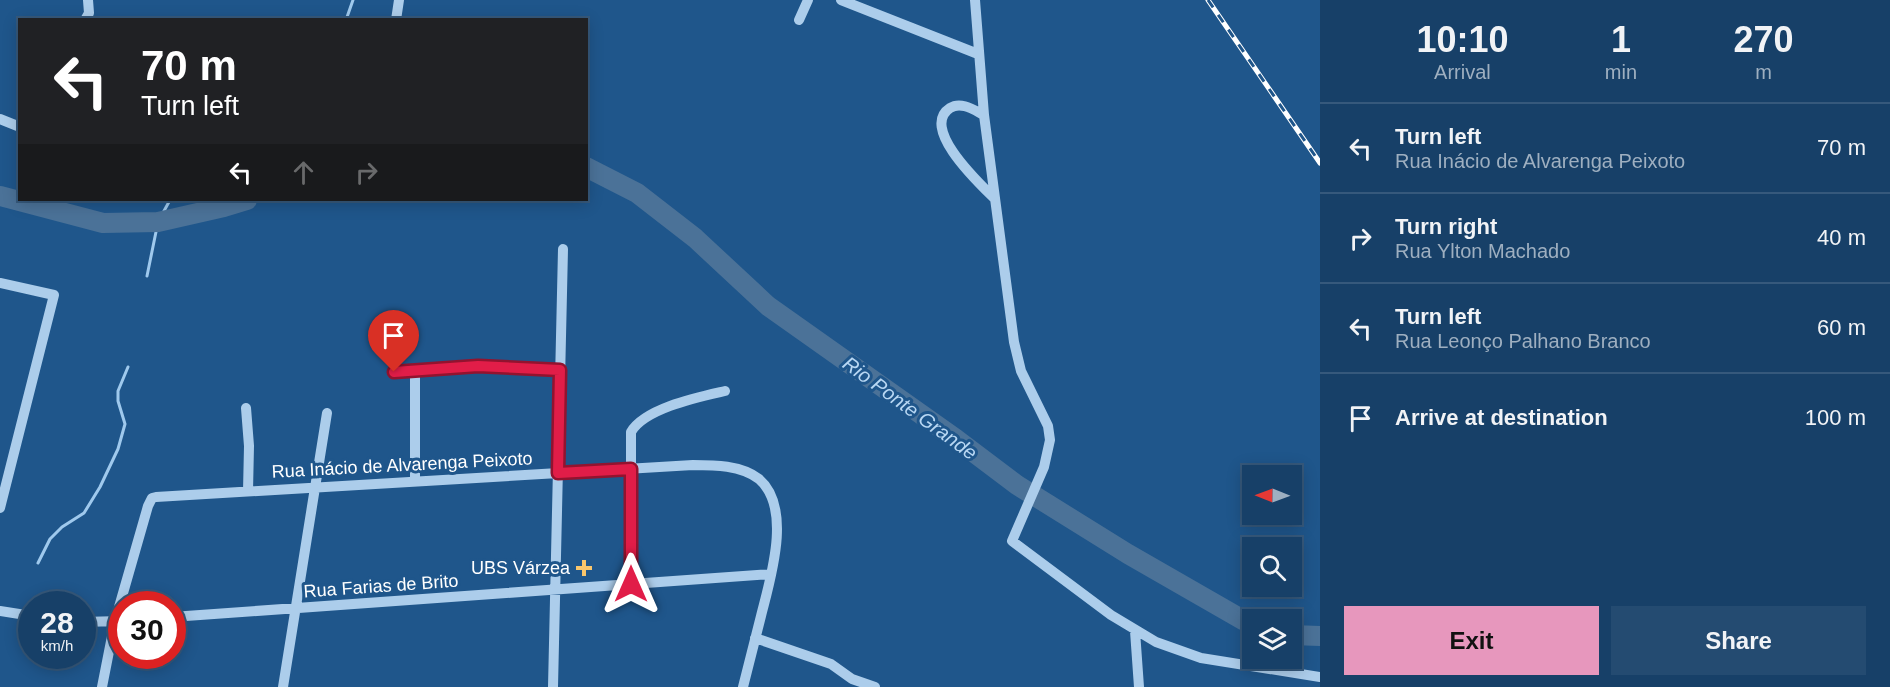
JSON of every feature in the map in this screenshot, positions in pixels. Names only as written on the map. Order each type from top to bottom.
[{"type":"street","points":[[86,18],[89,13],[88,0]]},
{"type":"street","points":[[396,18],[399,0]]},
{"type":"street","points":[[799,20],[808,0]]},
{"type":"street","points":[[841,0],[978,54]]},
{"type":"street","points":[[975,0],[984,116],[1016,356],[1048,426],[1050,440],[1044,468],[1012,541],[1136,631],[1179,652],[1201,658],[1320,677]]},
{"type":"street","points":[[984,116],[960,105],[952,107],[942,118],[942,128],[946,141],[956,157],[995,199]]},
{"type":"street","points":[[0,119],[18,127]]},
{"type":"street","points":[[553,687],[563,249]]},
{"type":"street","points":[[0,283],[54,295],[4,480],[0,508]]},
{"type":"street","points":[[394,372],[478,366],[560,370]]},
{"type":"street","points":[[415,370],[416,481]]},
{"type":"street","points":[[631,584],[631,432],[642,420],[675,405],[725,391]]},
{"type":"street","points":[[246,408],[249,446],[248,491]]},
{"type":"street","points":[[283,687],[327,413]]},
{"type":"street","name":"Rua Inácio de Alvarenga Peixoto","points":[[126,591],[148,506],[152,498],[161,496],[714,465],[731,468],[759,479],[770,494],[776,517],[776,548],[771,574]]},
{"type":"street","points":[[743,687],[771,574]]},
{"type":"street","name":"Rua Farias de Brito","points":[[186,616],[771,574]]},
{"type":"street","points":[[0,611],[18,614]]},
{"type":"street","points":[[1136,631],[1139,687]]},
{"type":"street","points":[[755,638],[831,664],[852,679],[875,687]]},
{"type":"street","points":[[102,687],[108,662]]},
{"type":"waterway","points":[[347,18],[353,0]]},
{"type":"waterway","name":"Rio Ponte Grande","points":[[588,168],[637,193],[695,238],[768,306],[1017,485],[1128,554],[1242,619]]},
{"type":"waterway","name":"Rio Ponte Grande","points":[[0,196],[18,201]]},
{"type":"waterway","name":"Rio Ponte Grande","points":[[19,201],[103,223],[158,222],[244,201]]},
{"type":"waterway","points":[[147,276],[158,222],[169,201]]},
{"type":"waterway","points":[[38,563],[50,539],[62,527],[84,513],[100,487],[118,449],[125,424],[118,401],[118,391],[128,367]]},
{"type":"waterway","name":"Rio Ponte Grande","points":[[1302,635],[1320,636]]},
{"type":"railway","points":[[1208,0],[1320,163]]},
{"type":"place","name":"UBS Várzea","points":[[584,568]]},
{"type":"route","points":[[394,372],[478,366],[560,370],[558,473],[631,469],[631,584]]}]
